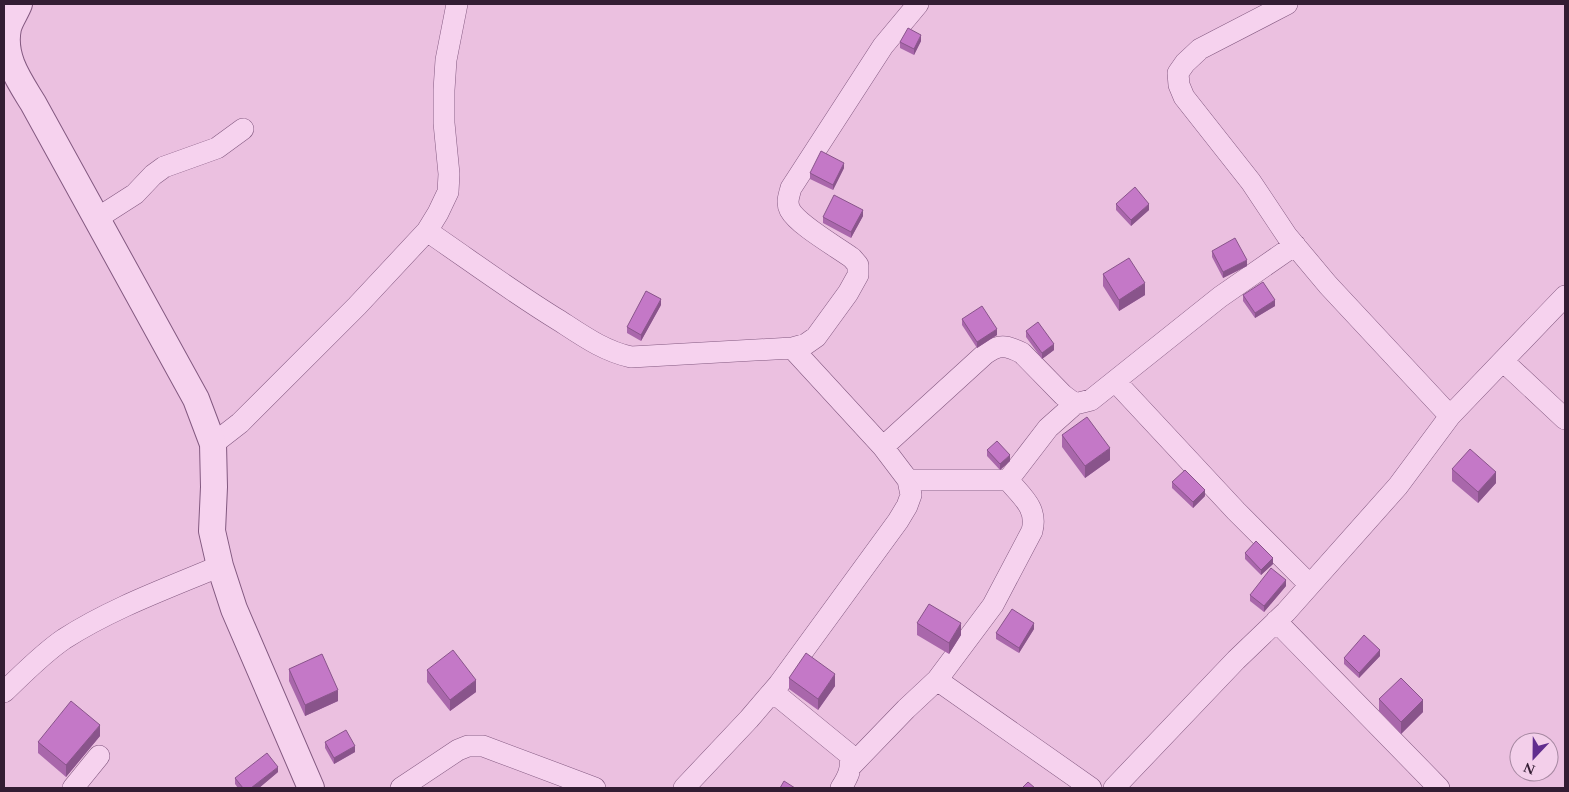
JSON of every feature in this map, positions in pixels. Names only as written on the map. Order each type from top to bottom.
[{"type":"street","points":[[20,4],[8,27],[5,48],[13,70],[196,399],[213,444],[212,531],[220,566],[234,609],[311,788]]},
{"type":"street","points":[[213,444],[240,423],[350,313],[427,231],[448,192],[449,174],[444,123],[444,90],[446,60],[457,4]]},
{"type":"street","points":[[427,231],[537,307],[594,343],[616,354],[631,357],[792,348],[806,344],[816,337],[848,293],[858,275],[858,265],[852,258],[800,221],[791,211],[787,200],[791,188],[882,46],[918,4]]},
{"type":"street","points":[[1287,4],[1200,50],[1185,63],[1178,73],[1184,97],[1251,182],[1287,236],[1328,285],[1450,416]]},
{"type":"street","points":[[96,219],[136,194],[153,175],[164,167],[217,148],[243,129]]},
{"type":"street","points":[[1008,480],[1048,428],[1075,404],[1091,400],[1220,297],[1295,245]]},
{"type":"street","points":[[1114,788],[1310,585],[1398,486],[1450,416],[1565,296]]},
{"type":"street","points":[[883,447],[984,354],[994,348],[1003,346],[1013,348],[1022,353],[1063,395],[1075,404]]},
{"type":"street","points":[[684,788],[773,692],[898,521],[911,496],[908,480],[883,447],[792,348]]},
{"type":"street","points":[[1503,360],[1565,419]]},
{"type":"street","points":[[1115,380],[1236,512],[1310,585]]},
{"type":"street","points":[[908,480],[1008,480]]},
{"type":"street","points":[[841,788],[852,766],[906,709],[937,680],[993,605],[1032,532],[1034,522],[1034,514],[1008,480]]},
{"type":"street","points":[[4,692],[48,651],[65,639],[105,617],[220,566]]},
{"type":"street","points":[[1276,621],[1438,788]]},
{"type":"street","points":[[937,680],[1091,788]]},
{"type":"street","points":[[773,692],[841,746],[850,755],[852,766]]},
{"type":"street","points":[[401,788],[458,750],[468,746],[483,746],[594,788]]},
{"type":"street","points":[[73,788],[99,756]]},
{"type":"building","points":[[908,28],[921,35],[914,49],[900,42]]},
{"type":"building","points":[[821,151],[844,163],[833,185],[810,173]]},
{"type":"building","points":[[1135,187],[1149,204],[1131,220],[1116,204]]},
{"type":"building","points":[[834,195],[863,210],[851,232],[823,217]]},
{"type":"building","points":[[1235,238],[1247,260],[1223,272],[1212,251]]},
{"type":"building","points":[[1129,258],[1145,283],[1119,300],[1103,274]]},
{"type":"building","points":[[1263,282],[1275,300],[1255,313],[1243,295]]},
{"type":"building","points":[[646,291],[661,299],[641,335],[627,327]]},
{"type":"building","points":[[982,306],[997,329],[977,342],[962,319]]},
{"type":"building","points":[[1038,322],[1054,344],[1042,353],[1026,331]]},
{"type":"building","points":[[1087,417],[1110,448],[1085,466],[1062,435]]},
{"type":"building","points":[[997,441],[1010,455],[1000,464],[987,450]]},
{"type":"building","points":[[1470,449],[1496,472],[1478,492],[1452,469]]},
{"type":"building","points":[[1185,470],[1205,490],[1193,502],[1172,482]]},
{"type":"building","points":[[1256,541],[1273,558],[1261,570],[1245,553]]},
{"type":"building","points":[[1271,568],[1286,580],[1264,606],[1250,595]]},
{"type":"building","points":[[929,604],[961,623],[949,643],[917,623]]},
{"type":"building","points":[[1012,609],[1034,623],[1019,648],[996,633]]},
{"type":"building","points":[[1364,635],[1380,650],[1359,673],[1344,658]]},
{"type":"building","points":[[453,650],[476,680],[450,700],[427,670]]},
{"type":"building","points":[[806,653],[835,674],[818,699],[789,678]]},
{"type":"building","points":[[322,654],[338,690],[305,705],[289,669]]},
{"type":"building","points":[[1401,678],[1423,700],[1401,722],[1379,699]]},
{"type":"building","points":[[71,701],[100,725],[66,765],[38,742]]},
{"type":"building","points":[[346,730],[355,746],[334,758],[325,742]]},
{"type":"building","points":[[267,753],[278,767],[251,788],[243,788],[235,778]]},
{"type":"building","points":[[784,781],[795,788],[780,788]]},
{"type":"building","points":[[1028,782],[1035,788],[1022,788]]}]
